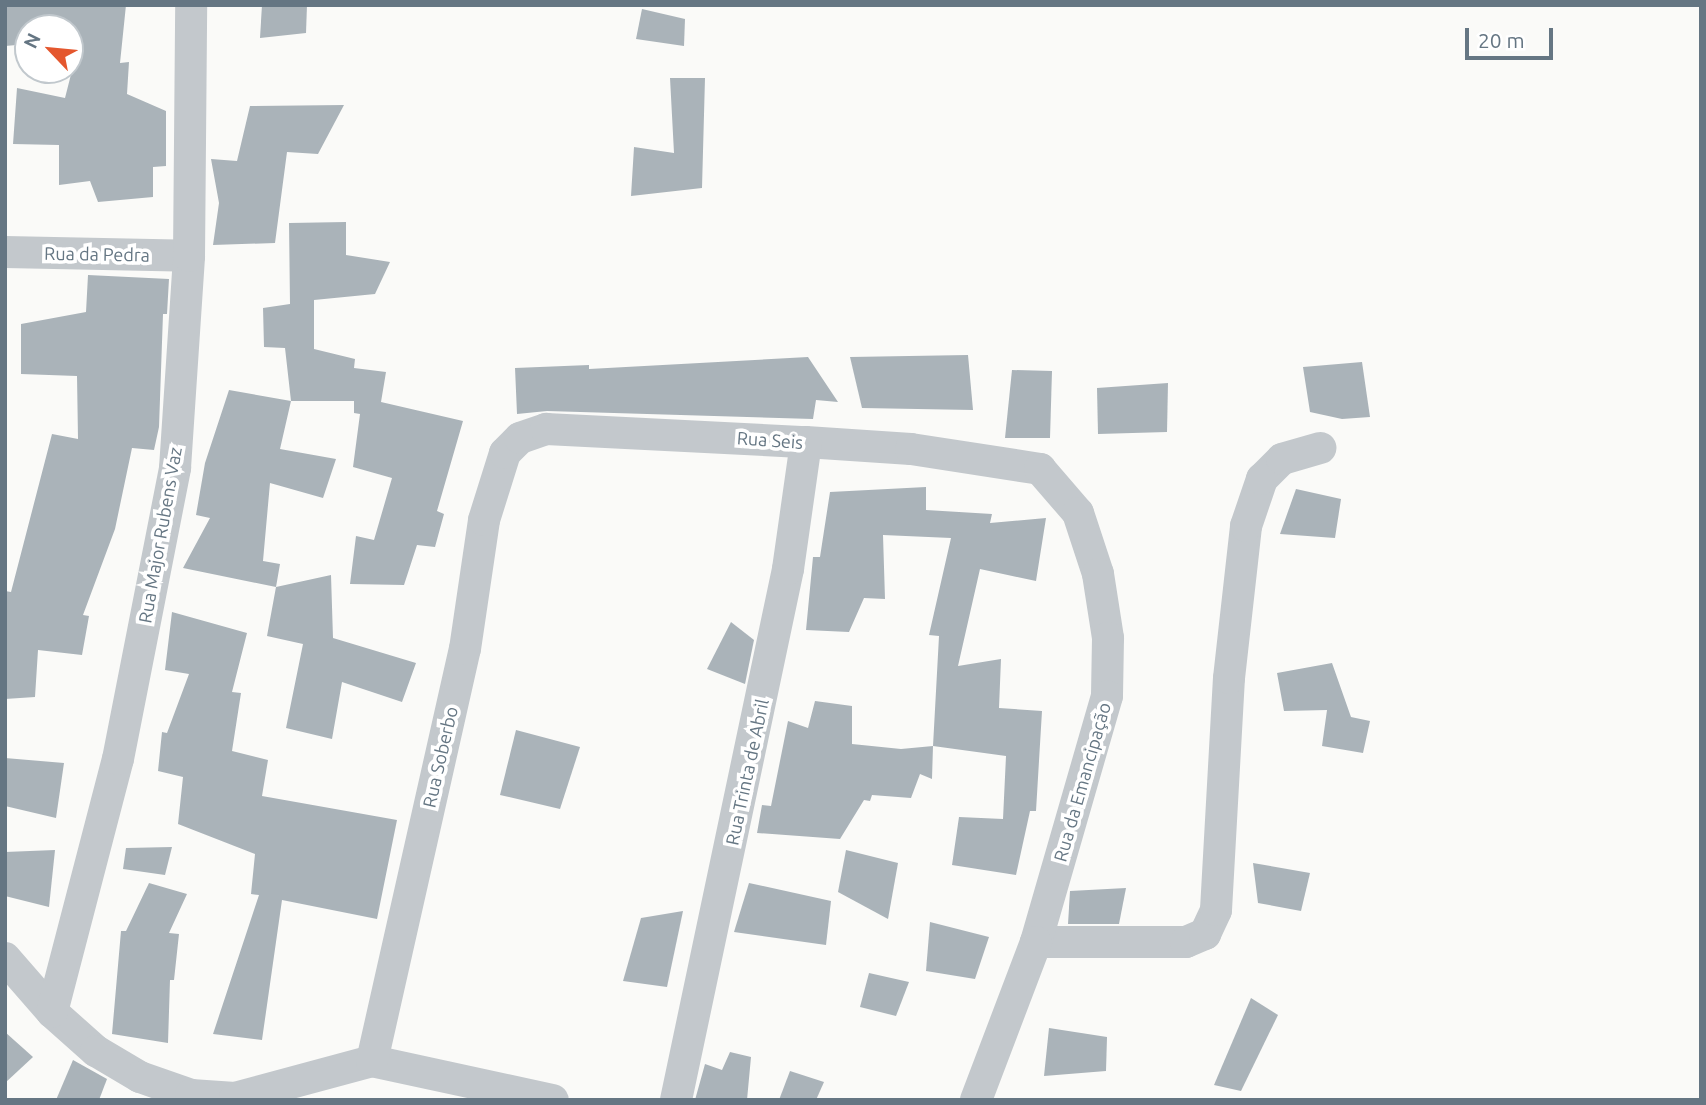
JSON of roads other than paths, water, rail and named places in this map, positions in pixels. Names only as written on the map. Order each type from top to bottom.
[{"type":"street","name":"Rua Major Rubens Vaz","points":[[52,1012],[118,760],[175,468],[189,256],[191,5]]},
{"type":"street","name":"Rua da Pedra","points":[[5,252],[189,256]]},
{"type":"street","name":"Rua Seis","points":[[505,453],[520,438],[546,429],[911,449],[1040,469]]},
{"type":"street","name":"Rua Trinta de Abril","points":[[676,1100],[788,569],[806,442]]},
{"type":"street","points":[[1036,942],[1186,942],[1205,934],[1216,910],[1229,678],[1246,526],[1262,479],[1282,459],[1320,449]]},
{"type":"street","name":"Rua Soberbo","points":[[372,1061],[465,649],[484,520],[505,453]]},
{"type":"street","name":"Rua da Emancipação","points":[[975,1100],[1036,942],[1107,696],[1107,661],[1098,574],[1078,513],[1040,469]]},
{"type":"street","points":[[5,958],[52,1012],[107,1058],[140,1077],[191,1095],[234,1098],[372,1061],[553,1100]]}]
